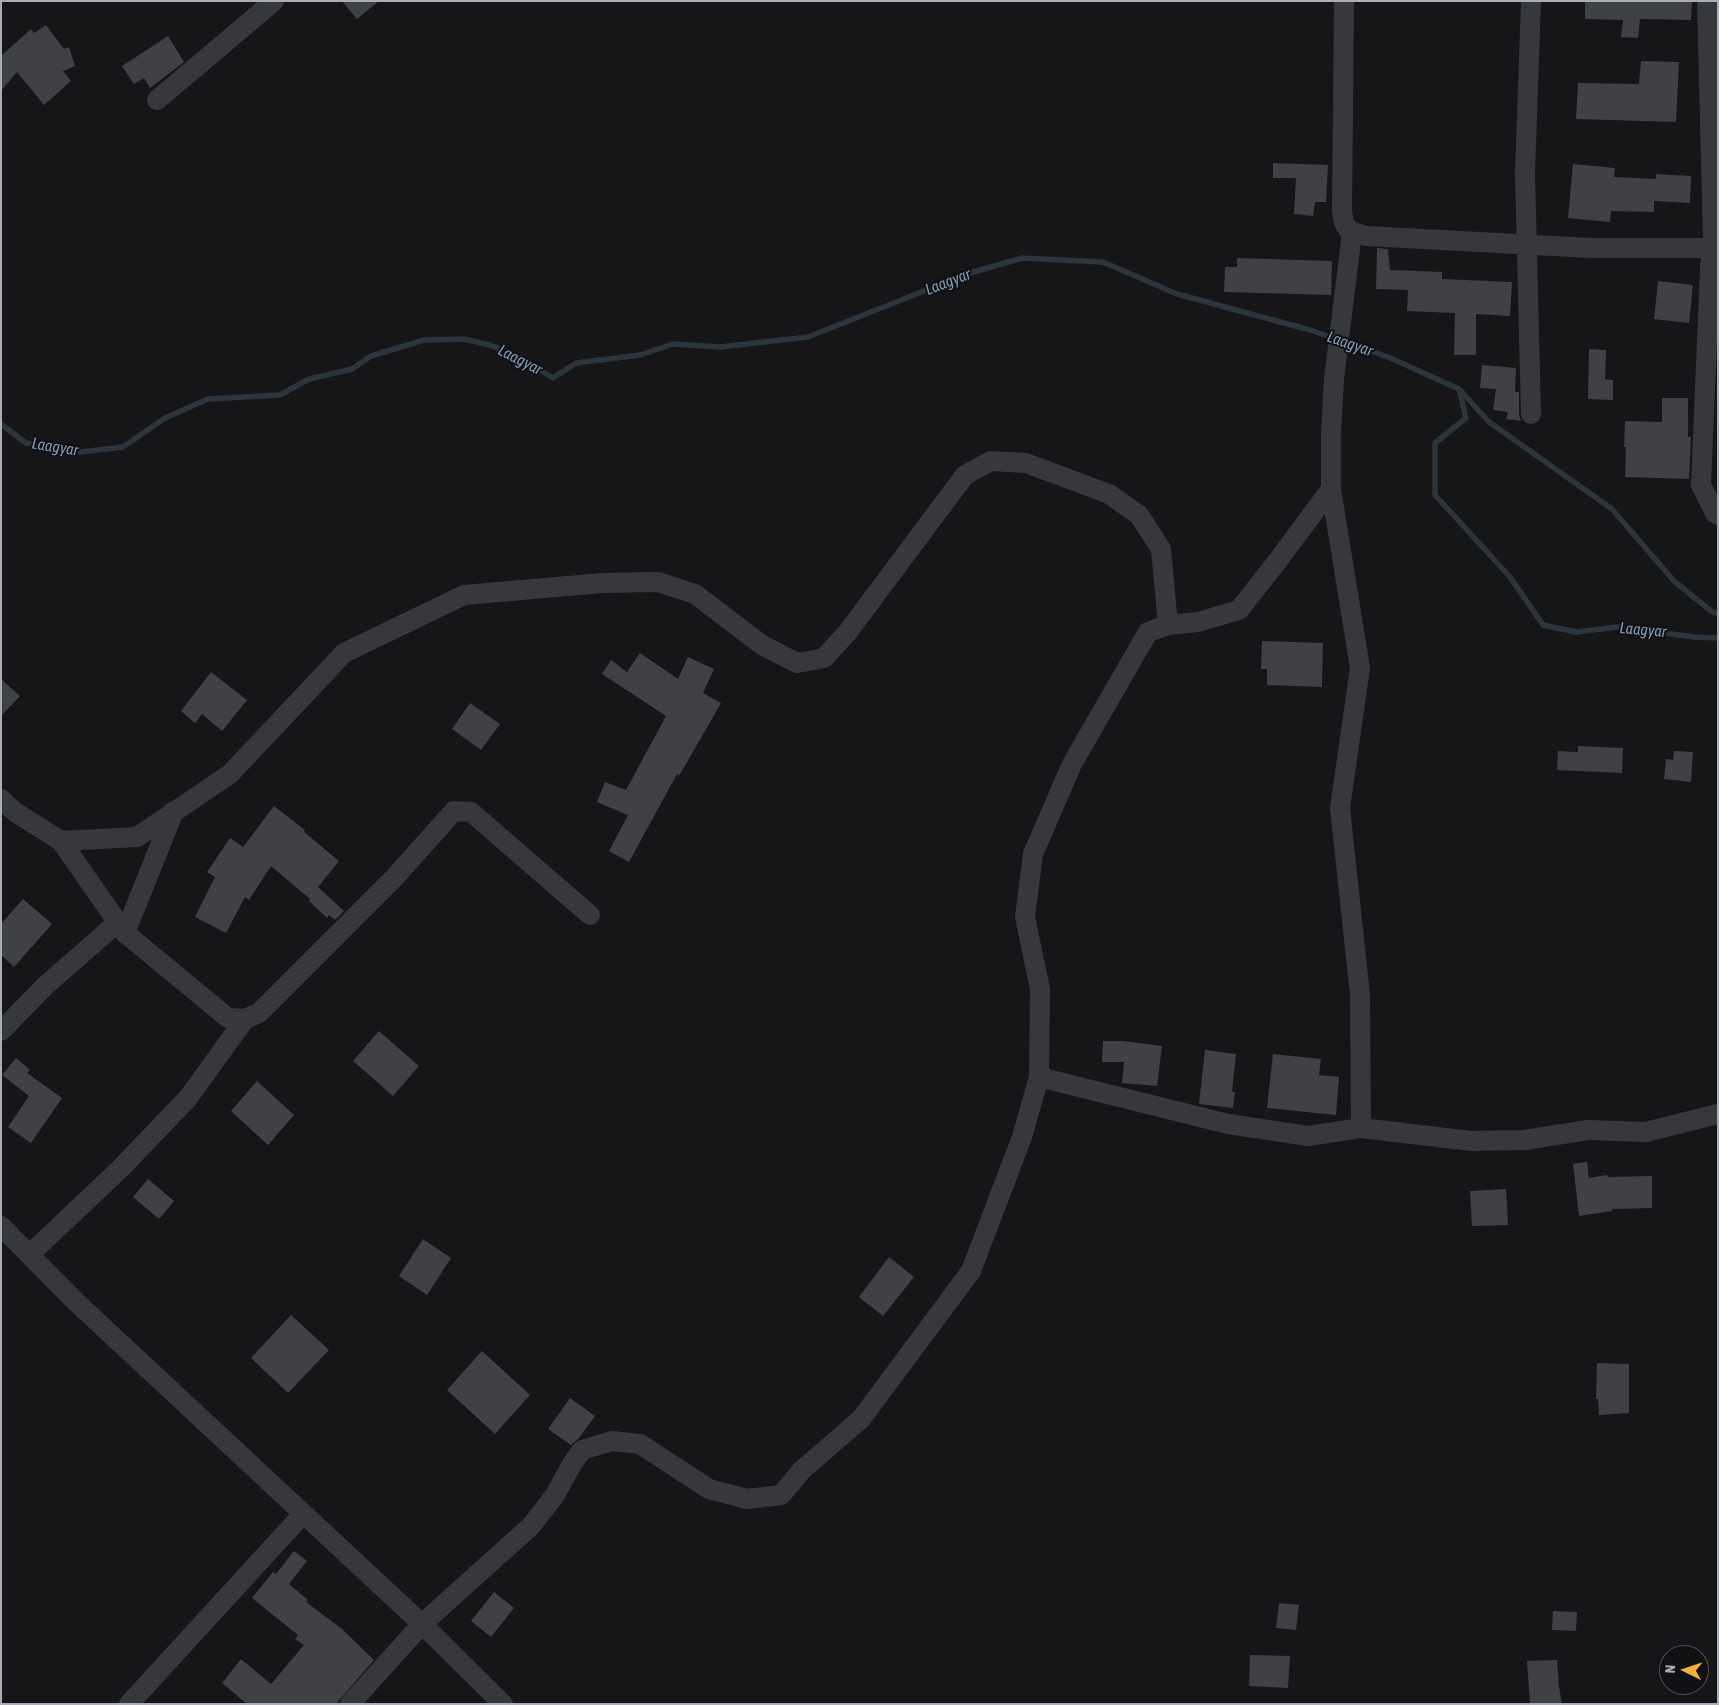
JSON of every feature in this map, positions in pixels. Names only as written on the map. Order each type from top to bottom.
[{"type":"street","points":[[157,100],[274,1]]},
{"type":"street","points":[[1344,1],[1342,210],[1344,223],[1352,233],[1366,236],[1592,248],[1715,248]]},
{"type":"street","points":[[1531,1],[1525,173],[1531,414]]},
{"type":"street","points":[[1707,1],[1715,248],[1710,278],[1701,485],[1715,513],[1718,515]]},
{"type":"street","points":[[1352,233],[1334,379],[1331,433],[1331,489],[1360,668],[1340,808],[1360,995],[1361,1128]]},
{"type":"street","points":[[61,841],[137,837],[230,774],[344,653],[464,595],[602,583],[658,582],[695,594],[762,645],[797,663],[824,658],[847,632],[965,475],[991,461],[1026,463],[1109,494],[1139,515],[1161,549],[1168,625]]},
{"type":"street","points":[[350,1704],[422,1624],[531,1526],[555,1495],[582,1450],[612,1441],[640,1444],[709,1489],[747,1499],[780,1495],[802,1470],[861,1419],[972,1270],[1022,1137],[1039,1077],[1040,989],[1025,917],[1033,854],[1072,764],[1148,632],[1168,625],[1198,622],[1239,610],[1331,489]]},
{"type":"street","points":[[1,799],[14,812],[61,841],[122,928],[228,1018],[245,1019],[259,1013],[394,878],[454,811],[471,812],[590,915]]},
{"type":"street","points":[[1,1031],[45,986],[122,928],[174,812]]},
{"type":"street","points":[[30,1254],[120,1169],[188,1098],[245,1019]]},
{"type":"street","points":[[1039,1077],[1228,1124],[1308,1136],[1361,1128],[1471,1141],[1524,1140],[1588,1130],[1646,1132],[1718,1114]]},
{"type":"street","points":[[1,1226],[75,1301],[422,1624],[504,1704]]},
{"type":"street","points":[[129,1704],[303,1514]]},
{"type":"building","points":[[342,1],[379,1],[357,19]]},
{"type":"building","points":[[1585,1],[1692,1],[1691,20],[1640,19],[1638,38],[1621,37],[1623,20],[1585,19]]},
{"type":"building","points":[[46,25],[64,49],[69,47],[75,66],[63,71],[71,81],[44,105],[17,72],[1,91],[1,56],[31,29],[34,33]]},
{"type":"building","points":[[168,36],[184,62],[150,88],[144,78],[134,84],[122,66]]},
{"type":"building","points":[[1641,61],[1679,62],[1676,122],[1576,119],[1578,83],[1639,84]]},
{"type":"building","points":[[1273,163],[1328,165],[1326,202],[1315,202],[1313,216],[1294,214],[1296,178],[1273,178]]},
{"type":"building","points":[[1573,164],[1615,168],[1614,177],[1656,179],[1656,174],[1691,176],[1690,203],[1654,201],[1654,212],[1611,211],[1610,222],[1568,218]]},
{"type":"building","points":[[1377,248],[1388,249],[1390,270],[1442,272],[1442,279],[1512,282],[1510,316],[1476,314],[1476,355],[1454,355],[1455,313],[1407,311],[1408,290],[1376,289]]},
{"type":"building","points":[[1237,258],[1332,261],[1331,295],[1224,292],[1225,267],[1237,267]]},
{"type":"building","points":[[1658,281],[1693,285],[1689,323],[1654,319]]},
{"type":"building","points":[[1589,349],[1606,350],[1605,379],[1613,380],[1613,400],[1588,399]]},
{"type":"building","points":[[1482,365],[1516,368],[1515,392],[1519,392],[1519,414],[1521,421],[1506,419],[1508,412],[1493,410],[1496,389],[1480,388]]},
{"type":"building","points":[[1662,398],[1688,398],[1688,437],[1691,437],[1689,479],[1625,477],[1625,421],[1662,422]]},
{"type":"building","points":[[1262,641],[1323,643],[1322,687],[1267,685],[1267,669],[1261,669]]},
{"type":"building","points":[[640,653],[678,679],[688,657],[714,669],[703,693],[721,703],[679,776],[677,774],[629,862],[609,851],[628,815],[597,802],[605,782],[626,790],[666,716],[602,674],[611,660],[627,672]]},
{"type":"building","points":[[211,672],[247,700],[222,731],[202,714],[195,723],[181,711]]},
{"type":"building","points":[[1,679],[20,696],[1,716]]},
{"type":"building","points":[[470,703],[500,724],[481,750],[452,729]]},
{"type":"building","points":[[1578,746],[1623,748],[1622,773],[1557,770],[1558,751],[1578,752]]},
{"type":"building","points":[[1674,751],[1693,752],[1691,782],[1664,779],[1666,759],[1673,760]]},
{"type":"building","points":[[274,806],[305,830],[304,832],[339,861],[318,887],[344,911],[335,920],[329,915],[327,918],[309,901],[310,899],[271,866],[249,900],[245,897],[226,933],[195,917],[215,877],[207,872],[230,838],[243,847]]},
{"type":"building","points":[[23,899],[52,924],[14,967],[1,955],[1,924]]},
{"type":"building","points":[[379,1031],[419,1066],[393,1096],[353,1061]]},
{"type":"building","points":[[1103,1041],[1123,1041],[1162,1046],[1157,1086],[1122,1083],[1124,1062],[1102,1062]]},
{"type":"building","points":[[1205,1050],[1236,1054],[1232,1092],[1235,1092],[1233,1108],[1199,1104]]},
{"type":"building","points":[[1273,1054],[1321,1059],[1319,1075],[1339,1077],[1336,1115],[1267,1108]]},
{"type":"building","points":[[16,1058],[30,1070],[27,1073],[62,1098],[31,1143],[8,1127],[29,1096],[2,1075]]},
{"type":"building","points":[[257,1081],[294,1115],[268,1145],[231,1111]]},
{"type":"building","points":[[1587,1162],[1589,1178],[1607,1175],[1608,1177],[1652,1176],[1652,1208],[1612,1209],[1612,1211],[1579,1216],[1573,1164]]},
{"type":"building","points":[[148,1179],[174,1201],[159,1219],[133,1197]]},
{"type":"building","points":[[1506,1189],[1508,1225],[1472,1226],[1470,1191]]},
{"type":"building","points":[[423,1239],[451,1258],[427,1295],[399,1276]]},
{"type":"building","points":[[889,1257],[914,1277],[883,1316],[859,1297]]},
{"type":"building","points":[[291,1315],[329,1350],[288,1393],[251,1358]]},
{"type":"building","points":[[482,1351],[530,1395],[495,1434],[447,1390]]},
{"type":"building","points":[[1597,1363],[1629,1364],[1629,1413],[1599,1415],[1598,1399],[1596,1399]]},
{"type":"building","points":[[570,1398],[595,1416],[579,1438],[571,1445],[548,1429]]},
{"type":"building","points":[[294,1551],[307,1561],[289,1584],[308,1600],[306,1602],[342,1629],[374,1660],[336,1704],[247,1704],[222,1683],[241,1659],[271,1684],[304,1645],[295,1639],[298,1635],[252,1598],[273,1572],[276,1574]]},
{"type":"building","points":[[494,1592],[514,1608],[491,1637],[471,1621]]},
{"type":"building","points":[[1279,1603],[1299,1605],[1296,1630],[1276,1628]]},
{"type":"building","points":[[1553,1611],[1577,1612],[1576,1631],[1552,1630]]},
{"type":"building","points":[[1250,1655],[1290,1656],[1288,1688],[1249,1686]]},
{"type":"building","points":[[1557,1660],[1562,1704],[1530,1704],[1527,1661]]},
{"type":"waterway","name":"Laagyar","points":[[1,424],[26,443],[81,452],[123,447],[165,418],[208,399],[280,395],[309,379],[352,369],[371,356],[424,340],[464,339],[490,345],[519,357],[553,378],[576,363],[640,355],[673,344],[720,347],[808,337],[967,274],[1022,258],[1103,262],[1177,294],[1310,330],[1388,357],[1459,389],[1466,418],[1435,443],[1435,495],[1510,577],[1543,625],[1576,632],[1618,627],[1694,637],[1718,638]]},
{"type":"waterway","points":[[1461,391],[1489,422],[1612,509],[1674,581],[1711,611],[1718,614]]}]
